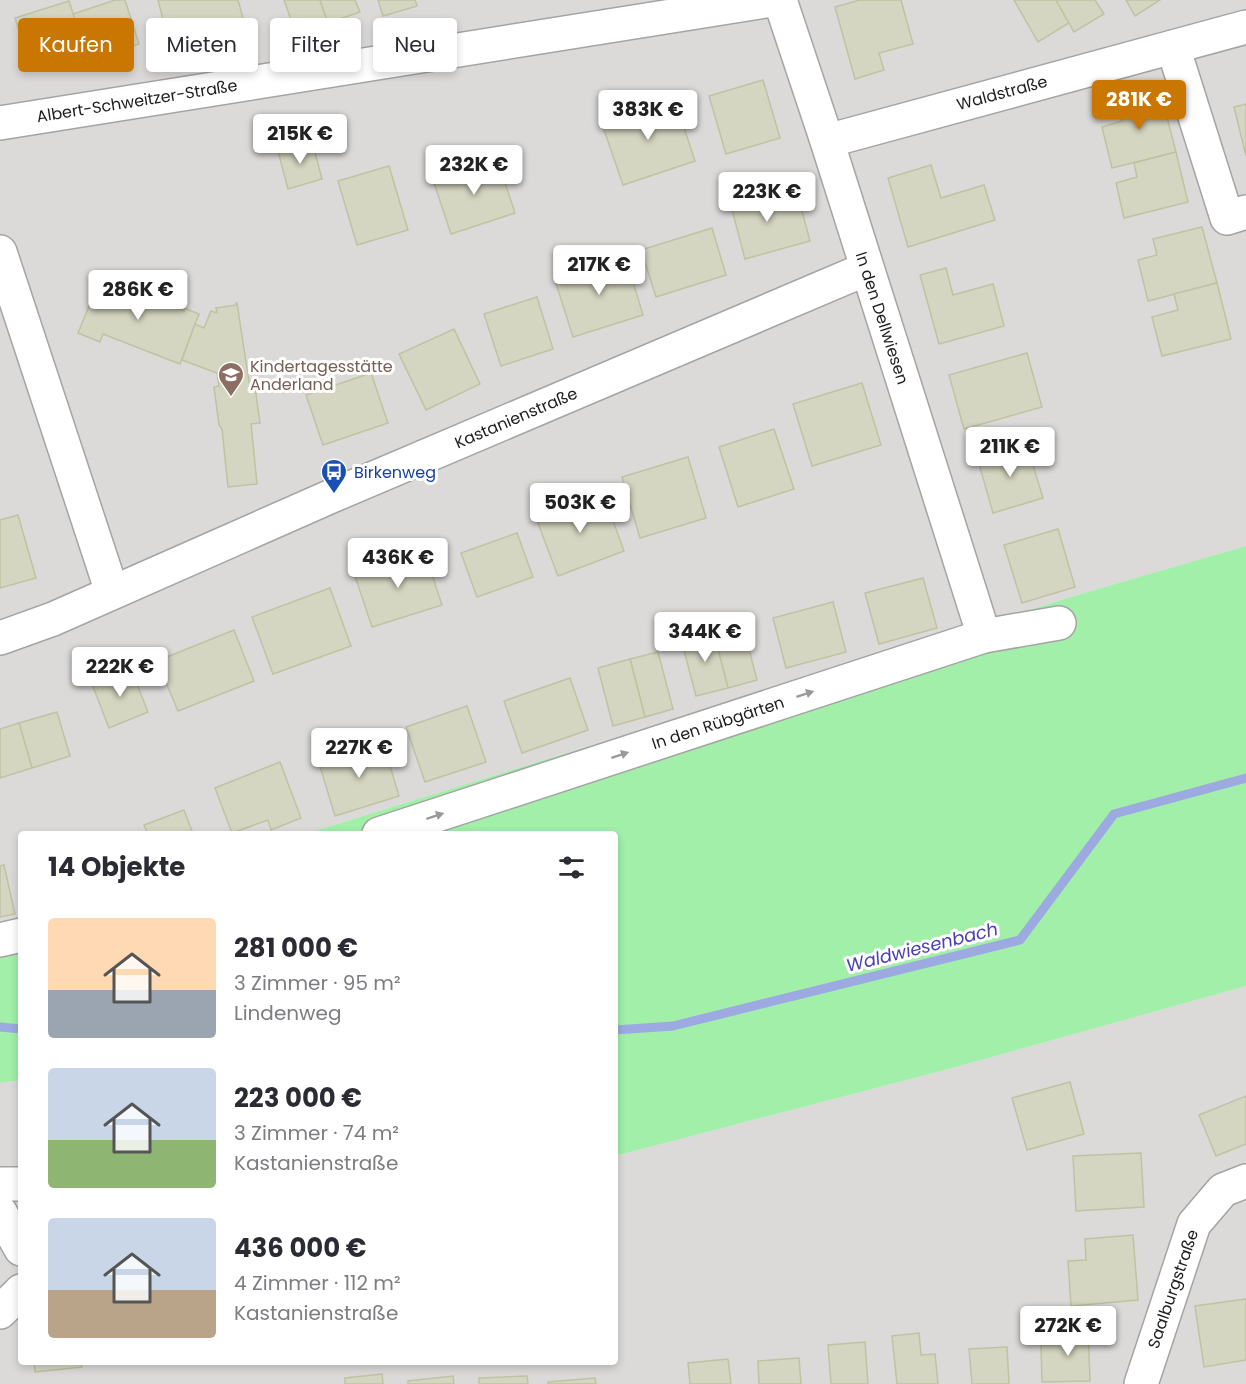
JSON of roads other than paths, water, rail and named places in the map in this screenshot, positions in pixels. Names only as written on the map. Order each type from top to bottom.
[{"type":"street","name":"Albert-Schweitzer-Straße","points":[[0,123],[772,0]]},
{"type":"street","name":"In den Dellwiesen","points":[[780,0],[984,636]]},
{"type":"street","name":"Waldstraße","points":[[827,141],[1246,27]]},
{"type":"street","points":[[1173,47],[1227,218],[1246,212]]},
{"type":"street","points":[[0,252],[112,592]]},
{"type":"street","name":"Kastanienstraße","points":[[0,638],[53,619],[866,269]]},
{"type":"street","name":"In den Rübgärten","points":[[388,831],[984,636],[1059,623]]},
{"type":"street","points":[[0,940],[18,936]]},
{"type":"street","name":"Saalburgstraße","points":[[1141,1384],[1194,1224],[1223,1190],[1246,1181]]},
{"type":"street","points":[[0,1184],[18,1184]]},
{"type":"street","points":[[0,1212],[18,1244]]},
{"type":"street","points":[[0,1312],[18,1294]]},
{"type":"waterway","name":"Waldwiesenbach","points":[[618,1030],[673,1026],[1020,940],[1114,814],[1246,778]]},
{"type":"waterway","name":"Waldwiesenbach","points":[[0,1027],[18,1029]]},
{"type":"place","name":"Kindertagesstätte Anderland","points":[[231,398]]},
{"type":"place","name":"Birkenweg","points":[[334,495]]}]
